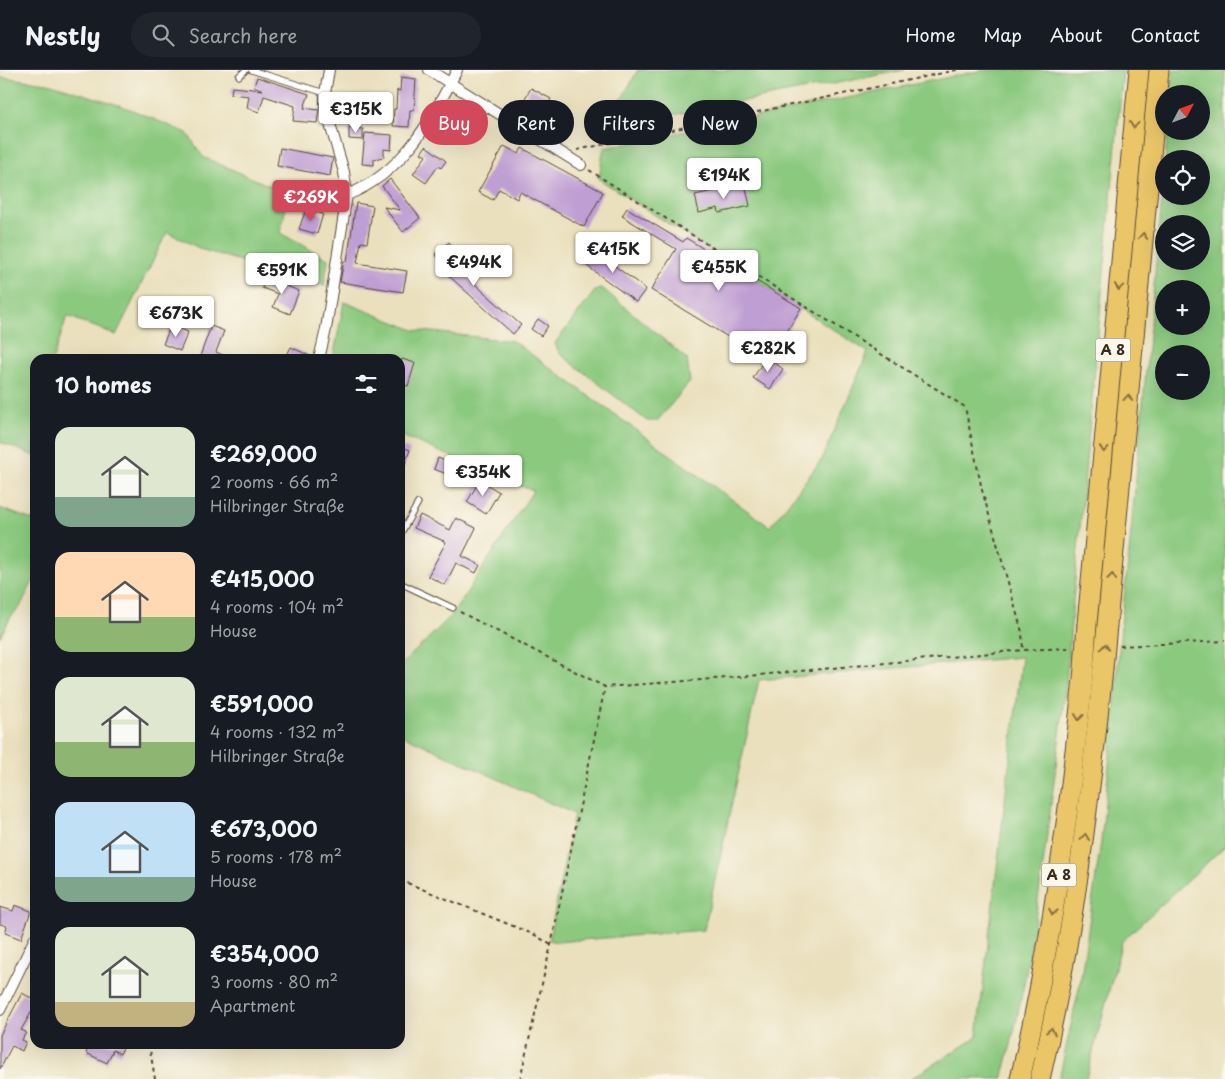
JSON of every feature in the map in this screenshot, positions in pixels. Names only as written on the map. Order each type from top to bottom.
[{"type":"highway","name":"A 8","points":[[1020,1079],[1041,981],[1062,860],[1084,668],[1139,73]]},
{"type":"highway","name":"A 8","points":[[1040,1079],[1060,984],[1084,843],[1103,669],[1158,74]]},
{"type":"street","points":[[320,354],[326,329],[347,195],[344,172],[326,107],[325,93],[329,70]]},
{"type":"street","points":[[429,70],[581,165]]},
{"type":"street","points":[[347,195],[371,184],[404,156],[428,121],[457,70]]},
{"type":"street","points":[[0,1010],[30,948]]},
{"type":"lane","points":[[239,76],[246,70]]},
{"type":"lane","points":[[251,70],[325,93]]},
{"type":"lane","points":[[405,526],[418,503]]},
{"type":"lane","points":[[405,585],[453,608]]},
{"type":"path","points":[[566,156],[586,148],[957,70]]},
{"type":"path","points":[[581,165],[965,407],[982,490],[1022,632],[1023,650]]},
{"type":"path","points":[[453,608],[605,687],[775,674],[1023,650],[1070,648]]},
{"type":"path","points":[[1117,646],[1225,641]]},
{"type":"path","points":[[520,1079],[551,945],[605,687]]},
{"type":"path","points":[[405,882],[534,935],[551,945]]},
{"type":"path","points":[[150,1049],[155,1079]]},
{"type":"green space","points":[[638,70],[905,70],[750,100],[683,100],[683,113],[673,115],[673,100],[621,100]]},
{"type":"green space","points":[[983,70],[1123,70],[1065,691],[1037,908],[1019,1011],[1002,1079],[910,1079],[977,1037],[1022,657],[759,680],[704,930],[556,942],[549,940],[574,814],[405,736],[405,661],[452,615],[533,491],[405,437],[405,354],[334,354],[344,302],[414,330],[513,341],[770,527],[822,459],[868,352],[599,179],[605,148],[620,145],[673,145],[673,134],[683,132],[683,145],[757,145],[757,117]]},
{"type":"green space","points":[[1173,70],[1225,70],[1225,846],[1122,941],[1086,1079],[1059,1079],[1080,984],[1101,842],[1155,270],[1210,270],[1210,215],[1160,215],[1161,205],[1210,205],[1210,150],[1166,150],[1167,140],[1210,140],[1210,85],[1172,85]]},
{"type":"green space","points":[[0,77],[48,83],[125,107],[187,133],[203,157],[289,194],[280,233],[328,259],[324,286],[203,250],[167,232],[116,335],[67,316],[55,354],[30,354],[30,454],[0,442]]},
{"type":"green space","points":[[602,288],[687,359],[690,382],[657,421],[647,421],[559,353],[555,343],[595,291]]},
{"type":"green space","points":[[0,508],[30,519],[30,587],[19,609],[12,615],[0,637]]},
{"type":"building","points":[[257,77],[309,94],[304,108],[319,110],[317,123],[293,121],[295,106],[264,96],[259,112],[247,108],[249,96],[231,94],[232,87],[263,90],[254,86]]},
{"type":"building","points":[[401,77],[416,79],[414,110],[410,110],[409,127],[393,126],[397,90],[400,91]]},
{"type":"building","points":[[531,88],[551,99],[550,100],[524,100]]},
{"type":"building","points":[[349,128],[363,129],[363,140],[349,139]]},
{"type":"building","points":[[365,133],[392,135],[391,150],[384,149],[384,157],[374,159],[374,165],[362,164]]},
{"type":"building","points":[[426,146],[446,161],[441,168],[438,166],[426,183],[413,174],[426,156],[421,153]]},
{"type":"building","points":[[504,146],[519,154],[522,148],[603,192],[584,227],[520,192],[517,199],[499,189],[493,200],[478,192]]},
{"type":"building","points":[[280,148],[333,158],[330,176],[277,166]]},
{"type":"building","points":[[390,179],[420,218],[403,232],[384,207],[400,210],[382,186]]},
{"type":"building","points":[[745,184],[750,206],[719,213],[718,208],[699,213],[695,195]]},
{"type":"building","points":[[356,203],[373,206],[367,243],[361,242],[357,263],[407,271],[403,292],[340,282],[344,261],[347,261]]},
{"type":"building","points":[[627,208],[683,242],[686,238],[801,308],[779,345],[761,334],[751,351],[651,290],[676,249],[622,216]]},
{"type":"building","points":[[306,209],[323,214],[317,234],[299,229]]},
{"type":"building","points":[[449,242],[463,260],[459,264],[470,274],[467,277],[521,325],[513,334],[448,275],[451,273],[435,254]]},
{"type":"building","points":[[589,247],[646,289],[636,302],[579,260]]},
{"type":"building","points":[[266,278],[299,291],[290,314],[273,307],[278,294],[262,288]]},
{"type":"building","points":[[538,319],[548,326],[541,336],[531,329]]},
{"type":"building","points":[[171,325],[188,332],[180,351],[163,344]]},
{"type":"building","points":[[211,326],[224,331],[216,352],[220,354],[201,354]]},
{"type":"building","points":[[291,347],[306,354],[288,354]]},
{"type":"building","points":[[766,357],[783,369],[770,389],[753,378]]},
{"type":"building","points":[[405,360],[415,363],[408,386],[405,385]]},
{"type":"building","points":[[405,448],[410,450],[405,464]]},
{"type":"building","points":[[438,458],[453,464],[449,475],[434,469]]},
{"type":"building","points":[[480,480],[499,492],[486,514],[467,502]]},
{"type":"building","points":[[420,515],[450,530],[456,518],[476,528],[462,556],[480,565],[476,573],[456,563],[445,585],[428,576],[446,542],[414,528]]},
{"type":"building","points":[[15,905],[30,911],[21,939],[5,933],[7,926],[0,924],[0,907],[13,911]]},
{"type":"building","points":[[22,993],[30,997],[30,1014],[21,1030],[26,1032],[22,1040],[26,1042],[22,1051],[12,1046],[0,1069],[0,1035]]},
{"type":"building","points":[[88,1049],[122,1049],[120,1054],[113,1050],[107,1063],[86,1053]]}]
